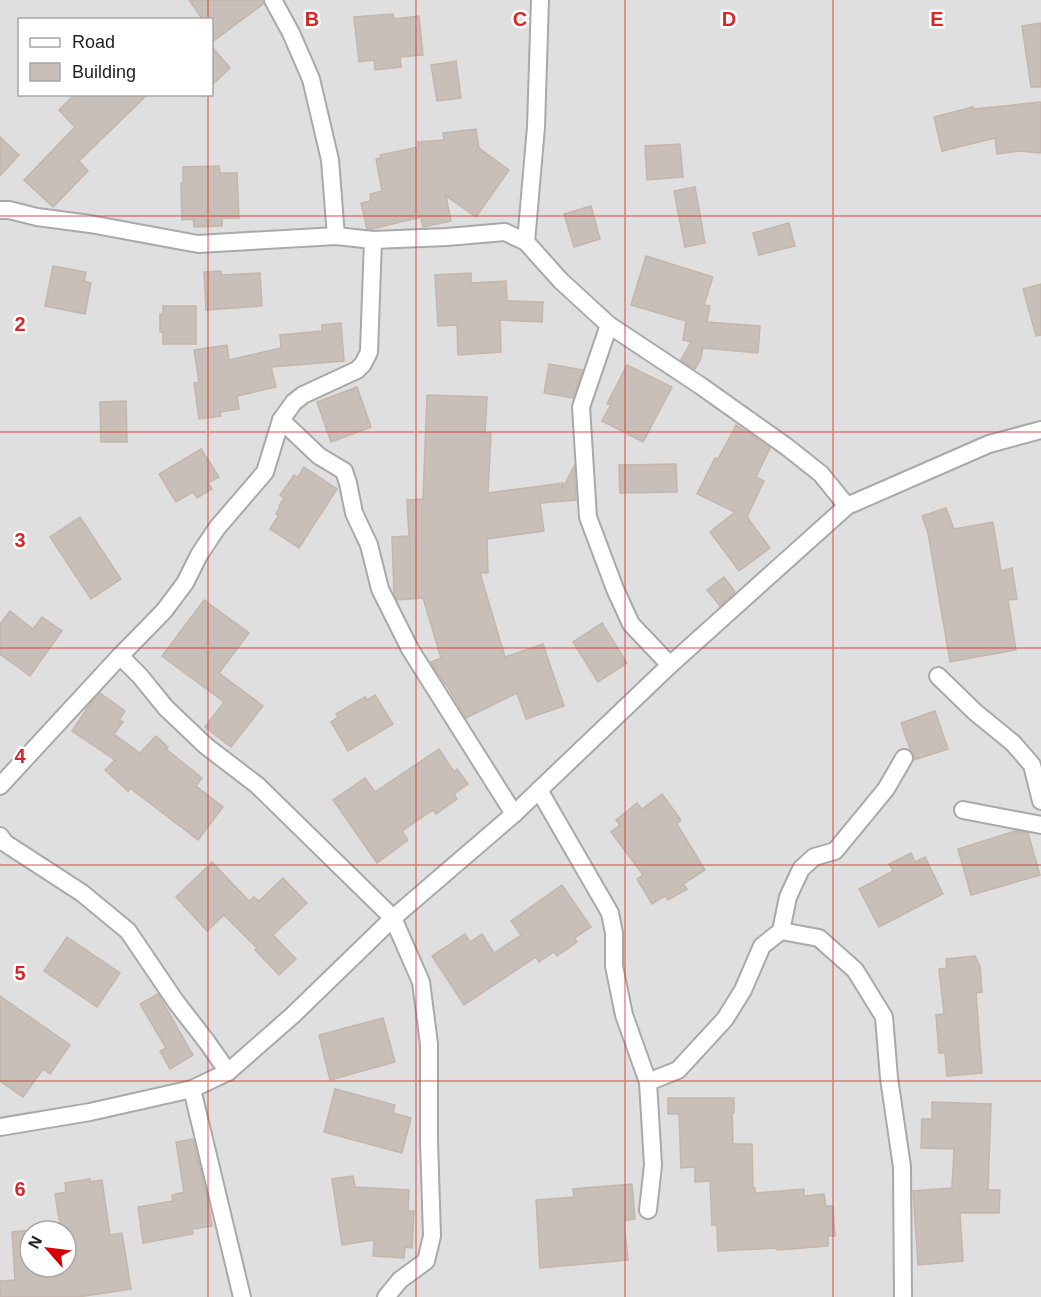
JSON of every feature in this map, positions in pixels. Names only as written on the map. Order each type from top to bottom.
[{"type":"street","points":[[273,0],[291,33],[311,79],[330,160],[336,236]]},
{"type":"street","points":[[526,242],[536,127],[540,0]]},
{"type":"street","points":[[0,210],[198,244],[336,236],[373,240],[505,232],[526,242],[561,281],[609,325],[701,386],[821,474],[847,506]]},
{"type":"street","points":[[0,786],[171,602],[185,584],[199,555],[217,528],[265,472],[281,420],[294,402],[303,395],[357,370],[363,364],[369,352],[373,240]]},
{"type":"street","points":[[609,325],[581,407],[588,517],[615,590],[631,624],[670,665]]},
{"type":"street","points":[[281,420],[319,456],[344,471],[354,513],[369,545],[380,589],[410,650],[514,814]]},
{"type":"street","points":[[0,1127],[90,1113],[192,1089],[228,1072],[292,1015],[393,918],[514,814],[670,665],[847,506],[989,444],[1041,430]]},
{"type":"street","points":[[120,656],[166,708],[206,746],[257,785],[393,918],[421,982],[429,1044],[432,1236],[426,1261],[400,1280],[386,1297]]},
{"type":"street","points":[[938,676],[975,712],[1013,743],[1032,765],[1041,801]]},
{"type":"street","points":[[648,1083],[678,1070],[724,1019],[743,990],[762,946],[781,931],[788,897],[801,869],[814,857],[835,851],[886,789],[904,758]]},
{"type":"street","points":[[539,790],[610,913],[614,933],[614,966],[624,1015],[648,1083],[653,1165],[648,1210]]},
{"type":"street","points":[[963,810],[1041,825]]},
{"type":"street","points":[[0,836],[4,843],[81,893],[128,931],[176,1002],[228,1072]]},
{"type":"street","points":[[781,931],[819,938],[855,970],[884,1017],[889,1078],[902,1167],[903,1297]]},
{"type":"street","points":[[192,1089],[242,1297]]},
{"type":"shaded area","points":[[0,0],[1041,0],[1041,1297],[0,1297]]},
{"type":"building","points":[[189,0],[263,0],[263,4],[213,41],[213,18],[202,18]]},
{"type":"building","points":[[393,14],[394,19],[419,16],[423,55],[400,57],[401,67],[375,70],[374,60],[359,62],[354,17]]},
{"type":"building","points":[[1041,23],[1041,87],[1031,87],[1022,26]]},
{"type":"building","points":[[213,48],[230,68],[213,84]]},
{"type":"building","points":[[456,61],[461,98],[437,101],[431,65]]},
{"type":"building","points":[[73,96],[146,96],[79,161],[88,171],[53,207],[24,180],[75,127],[59,110]]},
{"type":"building","points":[[1041,102],[1041,153],[1020,151],[997,154],[995,138],[942,151],[934,117],[973,107],[974,109]]},
{"type":"building","points":[[476,129],[479,148],[509,170],[476,217],[446,196],[451,221],[423,227],[421,217],[367,229],[361,203],[371,201],[370,194],[382,191],[376,159],[381,158],[380,155],[418,147],[418,142],[444,140],[443,133]]},
{"type":"building","points":[[0,137],[19,155],[0,176]]},
{"type":"building","points":[[680,144],[683,177],[647,180],[645,146]]},
{"type":"building","points":[[219,166],[220,173],[237,173],[239,218],[222,218],[222,226],[194,227],[193,219],[182,220],[183,167]]},
{"type":"building","points":[[695,187],[705,243],[685,247],[674,191]]},
{"type":"building","points":[[591,206],[600,239],[574,247],[564,214]]},
{"type":"building","points":[[789,223],[795,246],[759,255],[753,233]]},
{"type":"building","points":[[646,256],[713,277],[704,305],[710,306],[707,322],[760,326],[758,353],[703,348],[695,369],[681,360],[691,342],[683,340],[686,321],[631,305]]},
{"type":"building","points":[[53,266],[86,272],[84,281],[91,283],[85,314],[45,306]]},
{"type":"building","points":[[221,271],[221,275],[260,273],[262,306],[206,310],[204,272]]},
{"type":"building","points":[[471,273],[471,283],[506,281],[507,301],[543,302],[542,322],[500,320],[501,352],[458,355],[457,325],[438,326],[435,275]]},
{"type":"building","points":[[1041,284],[1041,335],[1036,336],[1023,289]]},
{"type":"building","points":[[163,306],[196,306],[196,344],[163,344],[160,314],[163,315]]},
{"type":"building","points":[[341,323],[344,361],[271,367],[276,387],[237,396],[239,409],[220,412],[221,416],[199,419],[194,383],[199,382],[194,350],[227,345],[229,360],[281,348],[280,335],[322,331],[322,325]]},
{"type":"building","points":[[549,364],[583,370],[573,398],[544,393]]},
{"type":"building","points":[[627,365],[672,387],[643,442],[602,421],[611,404],[607,404]]},
{"type":"building","points":[[357,387],[371,427],[331,442],[317,402]]},
{"type":"building","points":[[427,395],[487,397],[485,433],[491,433],[488,493],[563,483],[562,490],[574,466],[576,500],[540,503],[544,531],[487,539],[488,573],[480,573],[505,657],[543,644],[564,706],[526,719],[517,693],[466,718],[431,662],[441,658],[423,598],[397,600],[394,594],[392,537],[409,536],[407,500],[423,499]]},
{"type":"building","points":[[126,401],[127,442],[101,442],[100,402]]},
{"type":"building","points":[[736,425],[770,448],[756,477],[764,481],[747,517],[770,548],[739,571],[710,532],[735,512],[697,494],[715,458],[718,459]]},
{"type":"building","points":[[201,449],[219,477],[208,483],[212,489],[197,498],[193,492],[176,502],[159,474]]},
{"type":"building","points":[[676,464],[677,492],[620,493],[619,465]]},
{"type":"building","points":[[304,467],[337,489],[299,548],[270,529],[279,515],[276,514],[284,498],[280,495],[294,475],[298,477]]},
{"type":"building","points":[[946,508],[954,529],[993,522],[1001,571],[1012,568],[1017,599],[1008,600],[1016,650],[950,662],[928,533],[922,516]]},
{"type":"building","points":[[80,517],[121,579],[91,599],[50,537]]},
{"type":"building","points":[[724,577],[735,592],[720,606],[707,590]]},
{"type":"building","points":[[204,600],[249,633],[219,673],[263,706],[231,747],[205,727],[224,702],[162,656]]},
{"type":"building","points":[[10,611],[33,629],[42,617],[62,631],[30,676],[0,654],[0,624]]},
{"type":"building","points":[[602,623],[627,663],[598,682],[573,642]]},
{"type":"building","points":[[100,693],[125,711],[119,720],[123,722],[114,734],[140,753],[156,736],[168,747],[166,749],[202,778],[196,786],[223,807],[198,840],[130,788],[128,791],[105,770],[115,760],[72,731]]},
{"type":"building","points":[[375,695],[393,724],[348,751],[331,722],[338,717],[336,714],[365,697],[367,700]]},
{"type":"building","points":[[935,711],[948,749],[914,760],[901,723]]},
{"type":"building","points":[[439,749],[454,772],[457,769],[468,784],[454,794],[457,799],[436,814],[433,810],[402,831],[408,840],[377,863],[333,800],[365,778],[375,792]]},
{"type":"building","points":[[662,794],[681,820],[677,824],[705,870],[683,884],[687,889],[668,900],[665,896],[652,904],[637,879],[643,875],[611,832],[620,825],[616,820],[637,803],[642,809]]},
{"type":"building","points":[[1015,831],[1028,833],[1040,875],[971,895],[958,849]]},
{"type":"building","points":[[911,853],[915,862],[925,857],[943,894],[879,927],[859,889],[893,871],[889,864]]},
{"type":"building","points":[[212,862],[249,901],[254,897],[259,901],[283,878],[307,903],[273,935],[296,959],[279,975],[255,950],[257,948],[224,915],[207,931],[176,897]]},
{"type":"building","points":[[562,885],[591,927],[574,938],[577,942],[557,956],[554,952],[539,962],[536,957],[464,1005],[432,956],[465,934],[470,942],[482,934],[494,953],[521,935],[511,921]]},
{"type":"building","points":[[67,937],[120,973],[97,1007],[44,971]]},
{"type":"building","points":[[975,956],[980,966],[982,992],[976,993],[982,1073],[947,1076],[945,1053],[939,1053],[936,1015],[944,1014],[939,969],[947,968],[946,959]]},
{"type":"building","points":[[158,994],[193,1055],[170,1069],[160,1051],[166,1048],[140,1004]]},
{"type":"building","points":[[0,996],[70,1045],[50,1074],[43,1069],[23,1097],[0,1081]]},
{"type":"building","points":[[383,1018],[395,1062],[330,1080],[319,1035]]},
{"type":"building","points":[[335,1089],[395,1105],[393,1113],[411,1118],[402,1153],[324,1132]]},
{"type":"building","points":[[668,1098],[734,1098],[733,1144],[752,1144],[755,1193],[804,1189],[804,1196],[824,1194],[826,1206],[833,1206],[835,1236],[828,1236],[828,1246],[718,1251],[717,1225],[712,1225],[710,1181],[695,1182],[695,1167],[681,1168],[679,1114],[668,1114]]},
{"type":"building","points":[[932,1102],[991,1104],[988,1190],[1000,1190],[999,1213],[960,1213],[963,1261],[918,1265],[913,1191],[952,1188],[954,1149],[921,1148],[922,1119],[932,1119]]},
{"type":"building","points":[[193,1139],[212,1226],[192,1229],[193,1234],[143,1243],[138,1207],[173,1201],[172,1195],[184,1192],[176,1142]]},
{"type":"building","points":[[353,1176],[355,1187],[409,1190],[408,1211],[414,1211],[412,1248],[405,1247],[404,1258],[373,1256],[374,1240],[342,1245],[332,1179]]},
{"type":"building","points":[[90,1179],[90,1182],[102,1180],[110,1235],[122,1233],[131,1289],[78,1297],[0,1297],[0,1281],[15,1280],[12,1232],[18,1231],[18,1279],[78,1279],[78,1219],[59,1219],[55,1194],[66,1192],[65,1183]]},
{"type":"building","points":[[632,1184],[635,1219],[624,1221],[628,1260],[540,1268],[536,1200],[574,1197],[573,1189]]}]
